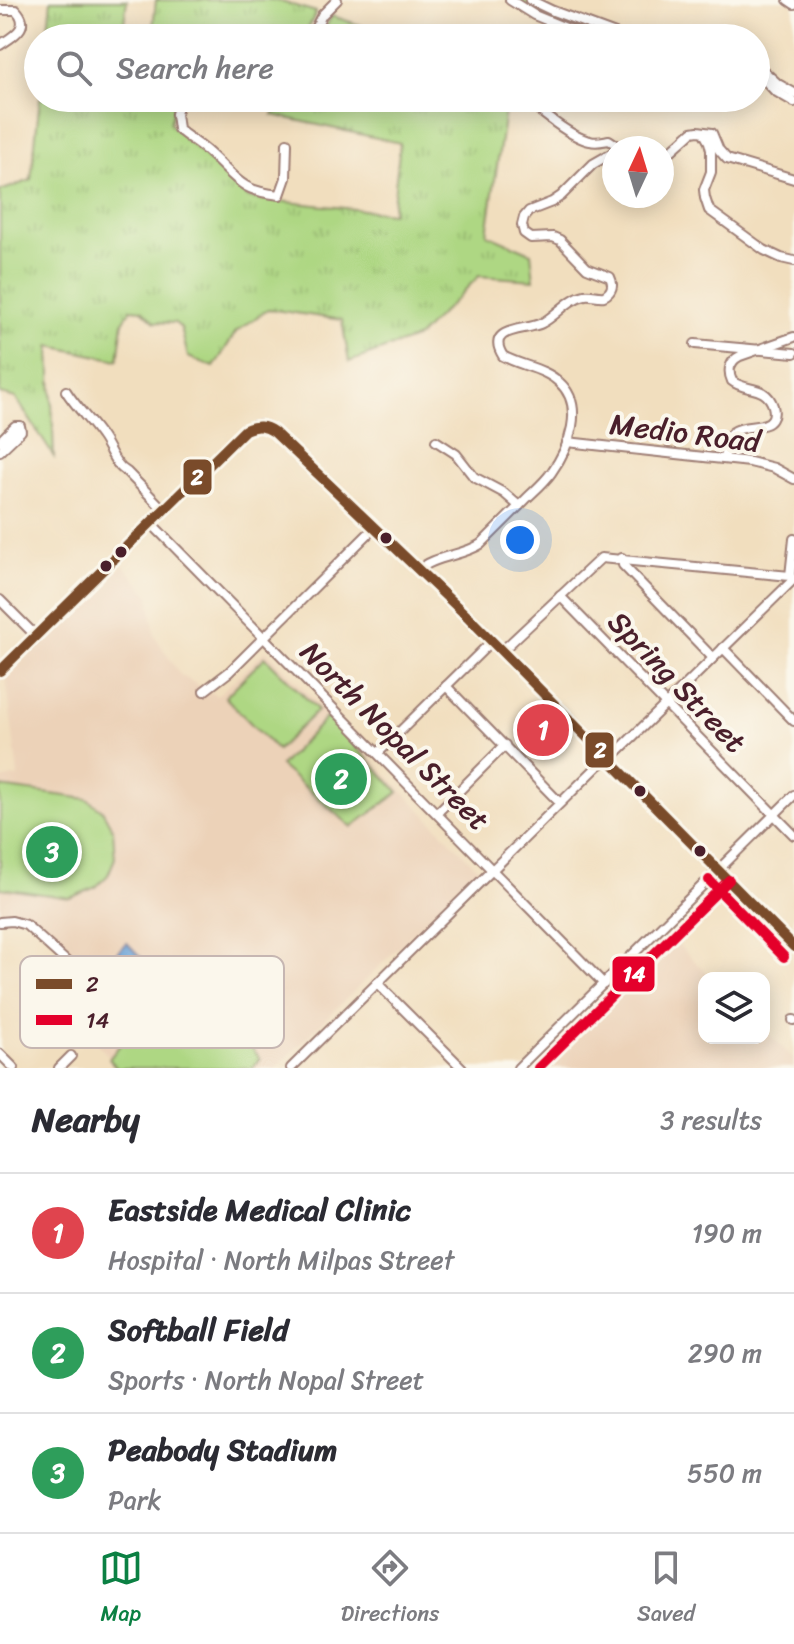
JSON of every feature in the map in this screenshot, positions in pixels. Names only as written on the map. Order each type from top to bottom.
[{"type":"main road","points":[[0,671],[245,430],[258,425],[270,429],[492,641],[794,947]]},
{"type":"street","points":[[316,24],[337,0]]},
{"type":"street","points":[[510,0],[556,24]]},
{"type":"street","points":[[530,0],[588,24]]},
{"type":"street","points":[[788,0],[794,4]]},
{"type":"street","points":[[0,10],[16,10],[23,24],[19,31],[0,45]]},
{"type":"street","points":[[770,77],[794,93]]},
{"type":"street","points":[[770,87],[794,102]]},
{"type":"street","points":[[176,112],[178,129],[211,154],[235,180],[247,188],[280,195],[286,178],[287,143]]},
{"type":"street","points":[[542,112],[582,139],[602,141]]},
{"type":"street","points":[[674,148],[692,132],[709,132],[727,159],[794,179]]},
{"type":"street","points":[[704,133],[711,150],[711,172],[704,190],[709,210],[768,252],[794,261]]},
{"type":"street","points":[[418,571],[425,564],[478,547],[553,470],[567,442],[573,408],[567,391],[549,374],[503,356],[499,342],[512,330],[537,326],[577,298],[604,296],[610,292],[610,277],[587,268],[567,245],[553,237],[531,238],[524,233],[522,225],[529,211],[561,196],[602,158]]},
{"type":"street","points":[[725,458],[725,442],[730,436],[745,427],[767,423],[772,418],[773,407],[764,393],[753,387],[737,385],[730,377],[732,361],[794,337]]},
{"type":"street","points":[[695,344],[794,353]]},
{"type":"street","points":[[66,391],[102,437],[120,469],[127,472],[164,510]]},
{"type":"street","points":[[0,441],[15,426],[20,426],[21,431],[0,451]]},
{"type":"street","points":[[436,441],[456,454],[474,477],[504,493],[519,506]]},
{"type":"street","name":"Medio Road","points":[[567,442],[762,464],[794,479]]},
{"type":"street","name":"North Nopal Street","points":[[151,523],[604,984]]},
{"type":"street","points":[[204,691],[229,672],[374,528]]},
{"type":"street","points":[[291,1068],[793,578],[794,539]]},
{"type":"street","points":[[502,651],[601,558],[793,578]]},
{"type":"street","points":[[622,558],[623,565],[713,658]]},
{"type":"street","name":"Spring Street","points":[[560,596],[794,835]]},
{"type":"street","points":[[0,600],[36,636]]},
{"type":"street","points":[[378,753],[492,641]]},
{"type":"street","points":[[723,648],[794,721]]},
{"type":"street","points":[[446,686],[560,803]]},
{"type":"street","points":[[437,813],[505,745]]},
{"type":"street","points":[[518,1068],[794,795]]},
{"type":"street","points":[[0,922],[26,925],[60,956]]},
{"type":"street","points":[[377,983],[462,1068]]},
{"type":"street","points":[[0,1054],[14,1068]]},
{"type":"street","points":[[59,1068],[71,1056]]},
{"type":"shaded area","points":[[123,565],[149,595],[155,636],[180,675],[217,696],[266,650],[478,869],[276,1068],[121,1068],[101,1048],[284,1048],[284,956],[71,956],[26,916],[0,910],[0,780],[18,776],[6,676]]},
{"type":"shaded area","points":[[667,934],[706,972],[698,972],[698,1044],[770,1044],[770,1035],[794,1059],[794,1068],[531,1068]]},
{"type":"green space","points":[[51,0],[127,0],[124,24],[48,24]]},
{"type":"green space","points":[[156,0],[275,0],[316,12],[310,24],[153,24]]},
{"type":"green space","points":[[514,0],[526,0],[579,24],[560,24]]},
{"type":"green space","points":[[332,16],[357,24],[327,24]]},
{"type":"green space","points":[[38,112],[173,112],[170,124],[249,198],[392,213],[400,143],[273,115],[275,112],[505,112],[487,234],[531,253],[534,280],[479,276],[418,337],[349,362],[342,320],[268,309],[236,332],[214,367],[188,357],[181,328],[175,323],[155,322],[142,310],[131,309],[123,322],[118,360],[50,346],[54,457],[16,398],[0,394],[0,191],[31,180]]},
{"type":"green space","points":[[265,657],[318,710],[277,750],[225,697]]},
{"type":"green space","points":[[327,717],[399,792],[352,827],[280,766]]},
{"type":"green space","points":[[0,787],[87,799],[102,810],[113,830],[115,858],[108,875],[96,887],[70,898],[0,888]]},
{"type":"green space","points":[[118,1048],[252,1048],[260,1059],[252,1068],[117,1068],[109,1059]]},
{"type":"water","points":[[127,943],[140,956],[113,956]]},
{"type":"transit line","name":"2","points":[[0,671],[245,430],[267,428],[469,618],[794,947]]},
{"type":"transit line","name":"14","points":[[709,880],[784,957]]},
{"type":"transit line","name":"14","points":[[538,1068],[729,880]]},
{"type":"place","name":"Eastside Medical Clinic","points":[[543,730]]},
{"type":"place","name":"Softball Field","points":[[341,779]]},
{"type":"place","name":"Peabody Stadium","points":[[52,852]]}]
